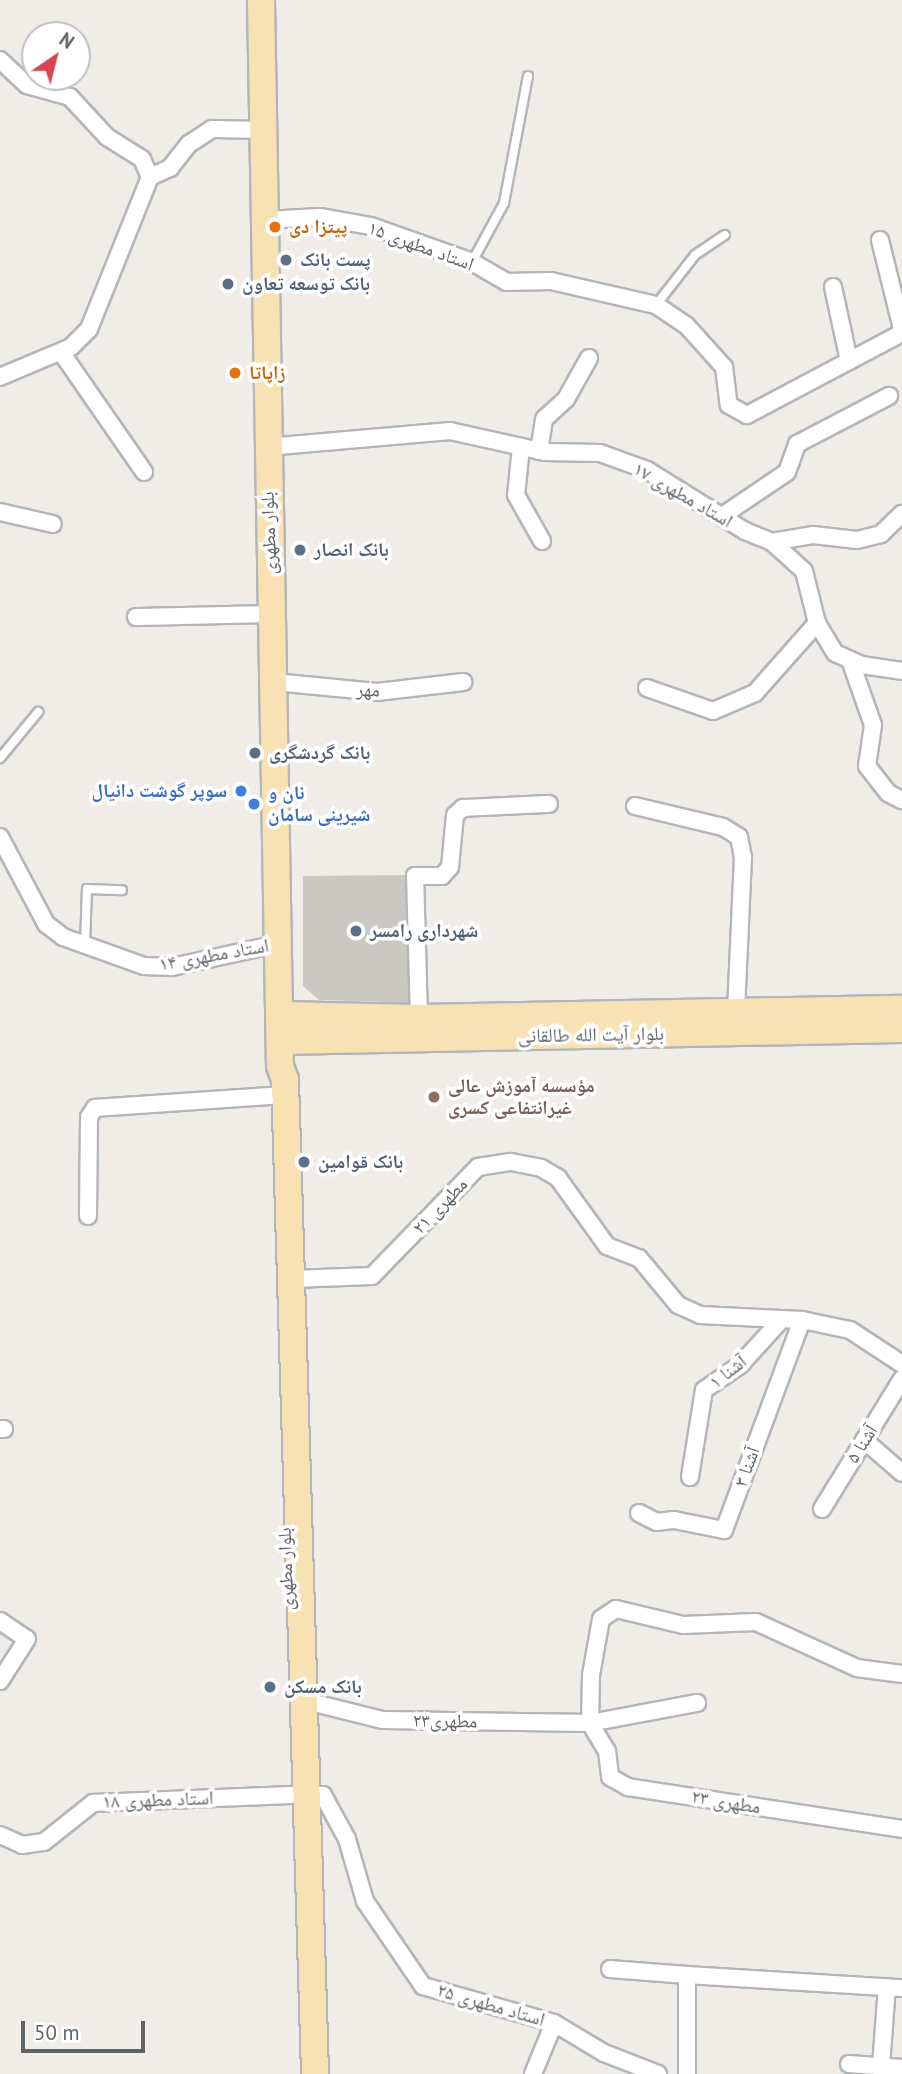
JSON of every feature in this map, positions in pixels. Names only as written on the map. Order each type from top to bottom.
[{"type":"main road","name":"بلوار مطهری","points":[[261,0],[267,447],[281,943],[281,1041],[285,1080],[281,1156],[297,1795],[297,2074]]},
{"type":"main road","name":"بلوار آیت الله طالقانی","points":[[281,1041],[872,1020],[902,1009]]},
{"type":"main road","name":"بلوار آیت الله طالقانی","points":[[281,1041],[419,1018],[736,1012],[872,1020],[902,1029]]},
{"type":"main road","name":"بلوار مطهری","points":[[281,1041],[273,1096],[292,1279],[302,1700],[297,1795],[315,2074]]},
{"type":"street","points":[[0,60],[27,85],[70,97],[107,137],[142,159],[150,177]]},
{"type":"street","points":[[0,377],[61,352],[89,329],[150,177],[170,168],[189,144],[212,129],[263,130]]},
{"type":"street","name":"استاد مطهری ۱۵","points":[[265,220],[320,217],[372,226],[472,262],[506,282],[551,281],[656,305]]},
{"type":"street","points":[[656,305],[686,325],[724,368],[729,405],[747,415],[902,331],[880,240]]},
{"type":"street","points":[[833,287],[849,361]]},
{"type":"street","points":[[61,352],[144,472]]},
{"type":"street","points":[[539,451],[544,419],[566,399],[589,358]]},
{"type":"street","points":[[722,516],[787,472],[797,444],[889,396]]},
{"type":"street","name":"استاد مطهری ۱۷","points":[[267,447],[450,431],[539,451],[600,453],[647,470],[722,516],[772,542],[804,571],[817,623],[835,653],[850,660]]},
{"type":"street","points":[[521,447],[516,495],[542,541]]},
{"type":"street","points":[[0,512],[52,524]]},
{"type":"street","points":[[772,542],[813,535],[857,540],[881,534],[902,514]]},
{"type":"street","points":[[136,617],[272,614]]},
{"type":"street","points":[[647,688],[713,711],[755,693],[817,623]]},
{"type":"street","points":[[850,660],[902,671]]},
{"type":"street","points":[[850,660],[873,725],[867,766],[888,793],[902,800]]},
{"type":"street","name":"مهر","points":[[274,682],[377,692],[463,682]]},
{"type":"street","points":[[419,1018],[415,876],[442,876],[450,867],[455,815],[463,808],[549,804]]},
{"type":"street","points":[[635,806],[723,827],[739,837],[743,857],[736,1012]]},
{"type":"street","name":"استاد مطهری ۱۴","points":[[0,837],[46,924],[85,945],[144,966],[172,967],[281,943]]},
{"type":"street","points":[[88,1216],[89,1117],[95,1108],[273,1096]]},
{"type":"street","name":"مطهری ۲۱","points":[[292,1279],[372,1276],[478,1167],[510,1162],[541,1168],[558,1178],[607,1246],[639,1258],[678,1305],[701,1315],[802,1320],[850,1330],[902,1364]]},
{"type":"street","name":"آشنا ۱","points":[[690,1477],[704,1390],[740,1365],[782,1319]]},
{"type":"street","name":"آشنا ۳","points":[[639,1513],[657,1522],[674,1520],[724,1530],[802,1320]]},
{"type":"street","name":"آشنا ۵","points":[[822,1508],[902,1379]]},
{"type":"street","points":[[864,1440],[902,1473]]},
{"type":"street","points":[[590,1723],[591,1675],[601,1619],[616,1609],[683,1625],[756,1622],[857,1668],[902,1674]]},
{"type":"street","points":[[0,1621],[27,1639],[0,1681]]},
{"type":"street","name":"مطهری۲۳","points":[[302,1700],[383,1720],[590,1723],[697,1703]]},
{"type":"street","name":"مطهری ۲۳","points":[[590,1723],[607,1751],[610,1777],[628,1787],[902,1829]]},
{"type":"street","name":"استاد مطهری ۱۸","points":[[0,1835],[22,1845],[44,1842],[93,1803],[297,1795]]},
{"type":"street","name":"استاد مطهری ۲۵","points":[[297,1795],[323,1795],[347,1839],[365,1901],[423,1986],[554,2023],[604,2053],[658,2074]]},
{"type":"street","points":[[610,1969],[895,1988],[881,2066]]},
{"type":"street","points":[[687,1975],[687,2074]]},
{"type":"street","points":[[533,2074],[554,2023]]},
{"type":"street","points":[[849,2064],[902,2068]]},
{"type":"lane","points":[[472,262],[504,203],[528,76]]},
{"type":"lane","points":[[656,305],[695,255],[725,235]]},
{"type":"lane","points":[[0,758],[38,712]]},
{"type":"lane","points":[[85,945],[87,889],[122,890]]},
{"type":"building","name":"شهرداری رامسر","points":[[405,875],[408,1002],[319,1000],[303,986],[303,876]]},
{"type":"place","name":"پیتزا دی","points":[[275,227]]},
{"type":"place","name":"پست بانک","points":[[286,260]]},
{"type":"place","name":"بانک توسعه تعاون","points":[[228,284]]},
{"type":"place","name":"زاپاتا","points":[[235,373]]},
{"type":"place","name":"بانک انصار","points":[[300,550]]},
{"type":"place","name":"بانک گردشگری","points":[[255,753]]},
{"type":"place","name":"سوپر گوشت دانیال","points":[[241,791]]},
{"type":"place","name":"نان و شیرینی سامان","points":[[254,804]]},
{"type":"place","name":"شهرداری رامسر","points":[[356,931]]},
{"type":"place","name":"مؤسسه آموزش عالی غیرانتفاعی کسری","points":[[434,1097]]},
{"type":"place","name":"بانک قوامین","points":[[304,1162]]},
{"type":"place","name":"بانک مسکن","points":[[270,1687]]}]
